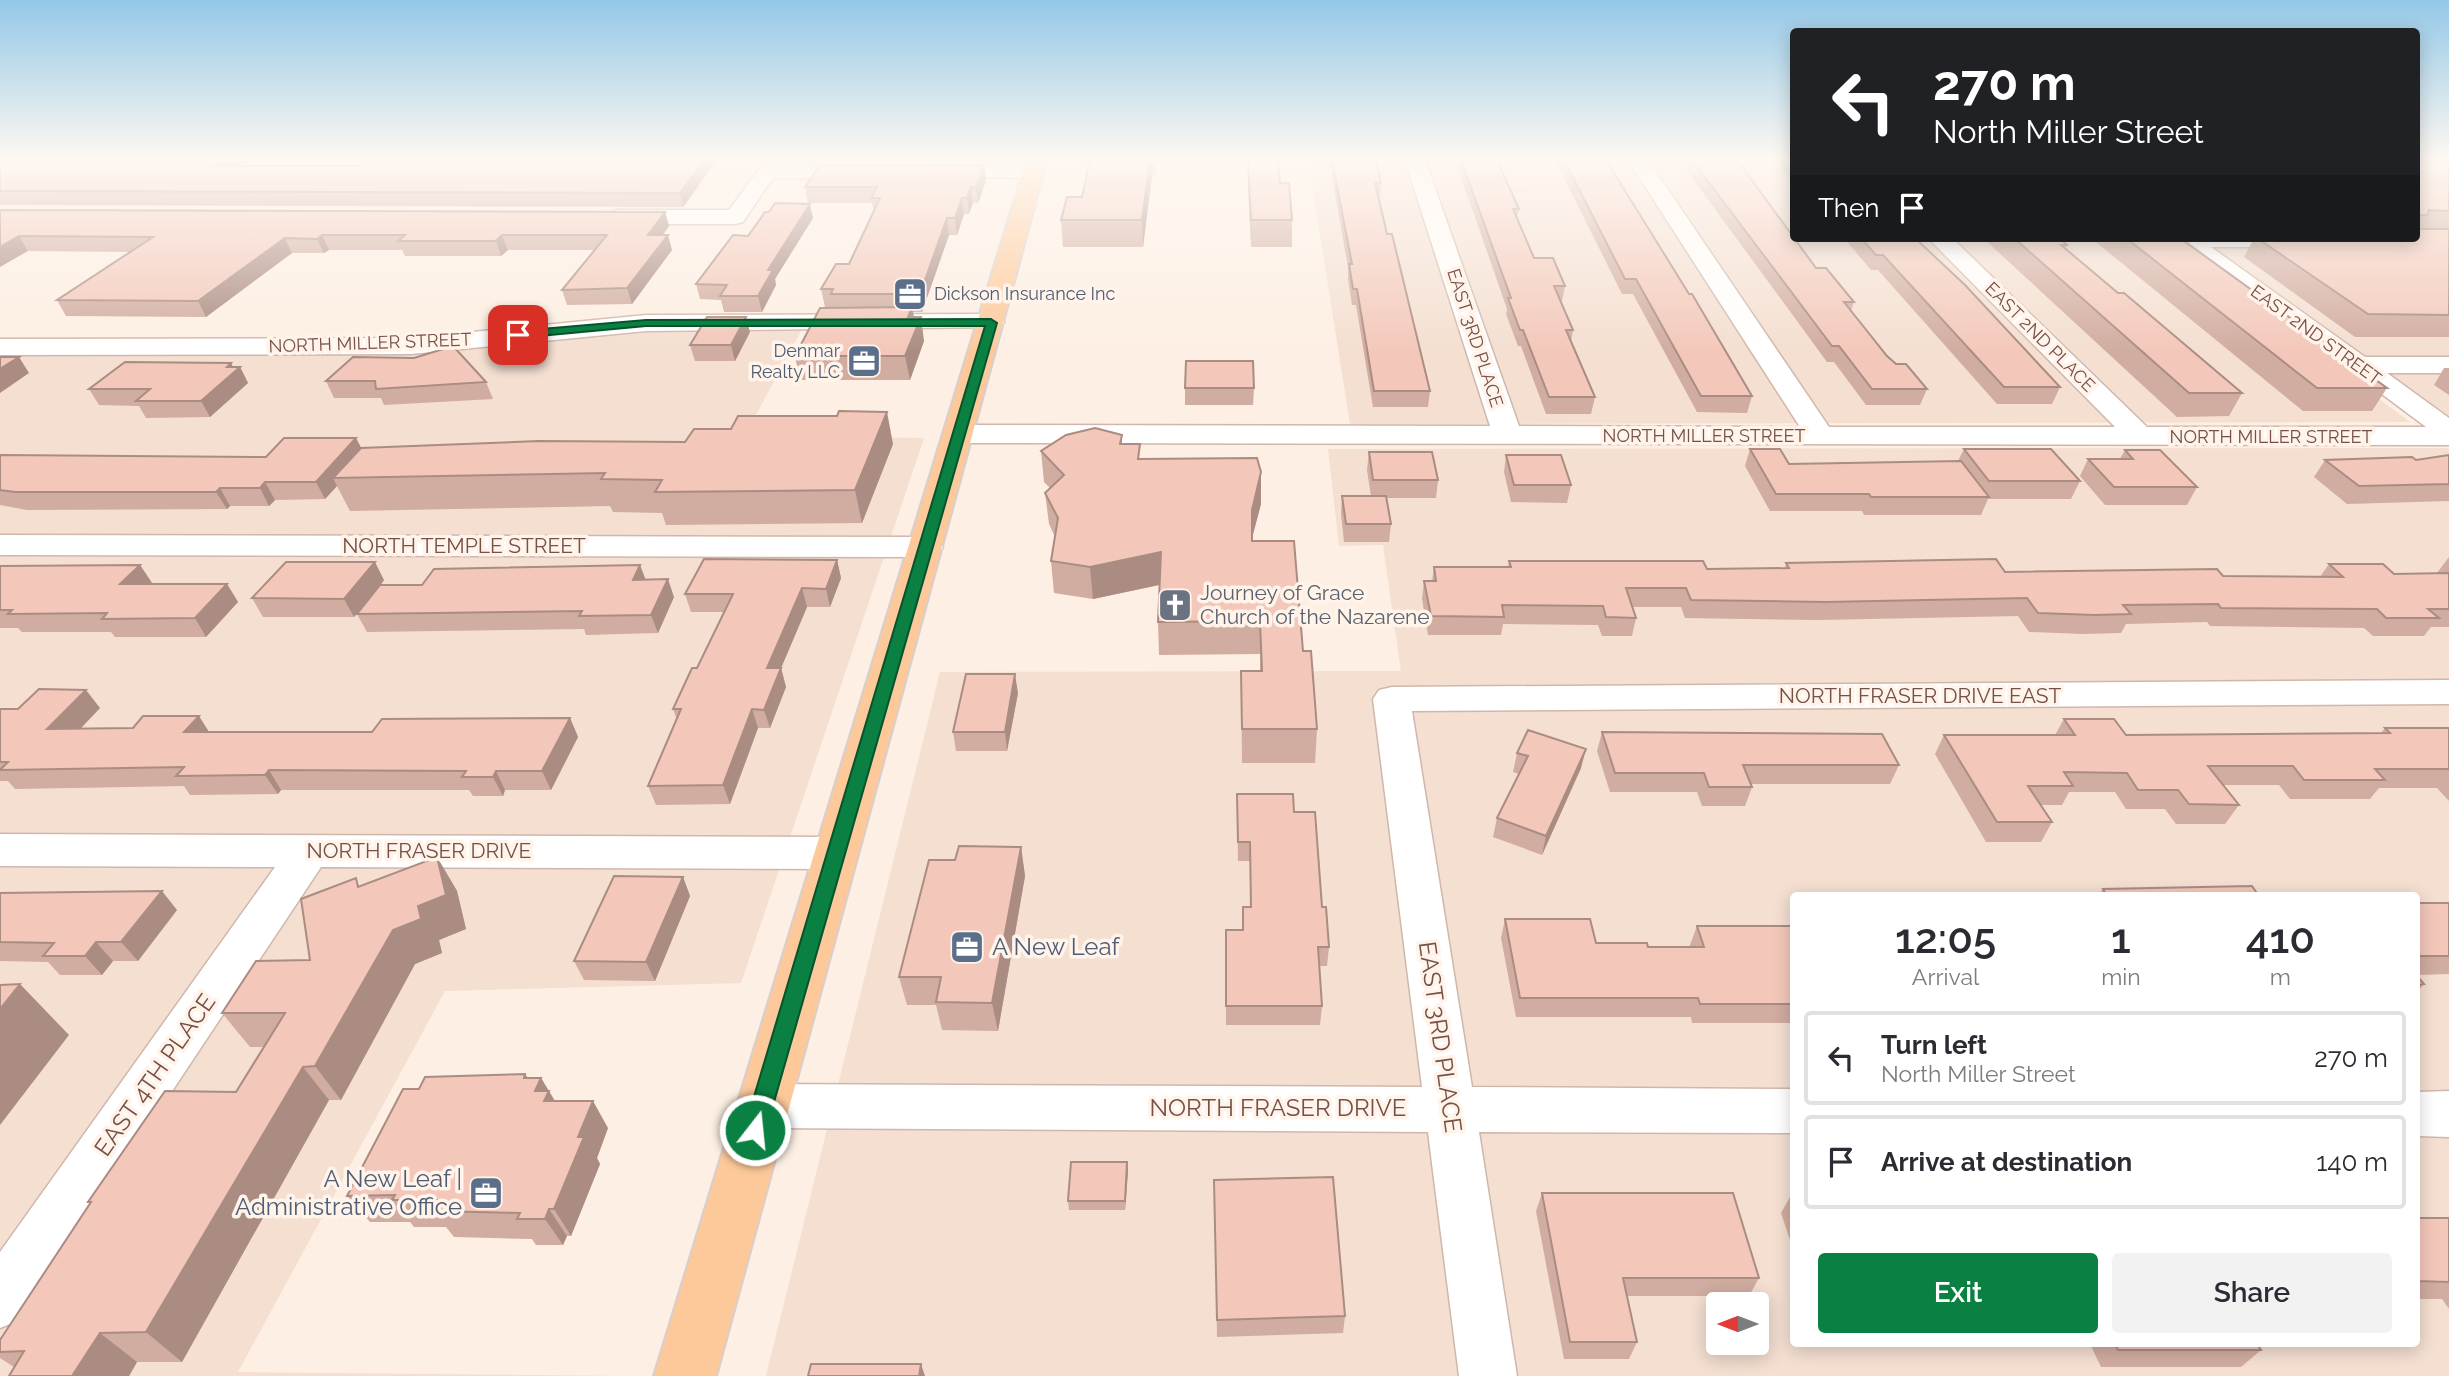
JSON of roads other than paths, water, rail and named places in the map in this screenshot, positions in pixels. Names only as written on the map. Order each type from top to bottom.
[{"type":"main road","points":[[685,1376],[1019,224]]},
{"type":"street","name":"EAST 3RD PLACE","points":[[1437,224],[1508,436]]},
{"type":"street","points":[[1680,224],[1820,435]]},
{"type":"street","name":"EAST 2ND PLACE","points":[[1943,242],[2141,437]]},
{"type":"street","name":"EAST 2ND STREET","points":[[2189,242],[2449,434]]},
{"type":"street","name":"NORTH MILLER STREET","points":[[0,347],[411,346],[646,323],[991,323]]},
{"type":"street","points":[[2357,365],[2449,365]]},
{"type":"street","name":"NORTH MILLER STREET","points":[[960,434],[2141,437],[2449,434]]},
{"type":"street","name":"NORTH TEMPLE STREET","points":[[0,545],[927,547]]},
{"type":"street","name":"NORTH FRASER DRIVE EAST","points":[[1392,699],[2449,692]]},
{"type":"street","name":"EAST 3RD PLACE","points":[[1392,699],[1488,1376]]},
{"type":"street","name":"NORTH FRASER DRIVE","points":[[0,850],[837,853]]},
{"type":"street","name":"EAST 4TH PLACE","points":[[0,1300],[310,850]]},
{"type":"street","name":"NORTH FRASER DRIVE","points":[[762,1106],[1790,1111]]},
{"type":"street","points":[[2420,1114],[2449,1114]]},
{"type":"place","name":"Dickson Insurance Inc","points":[[910,294]]},
{"type":"place","name":"Denmar Realty LLC","points":[[864,361]]},
{"type":"place","name":"Journey of Grace Church of the Nazarene","points":[[1175,605]]},
{"type":"place","name":"A New Leaf","points":[[967,947]]},
{"type":"place","name":"A New Leaf | Administrative Office","points":[[486,1193]]}]
